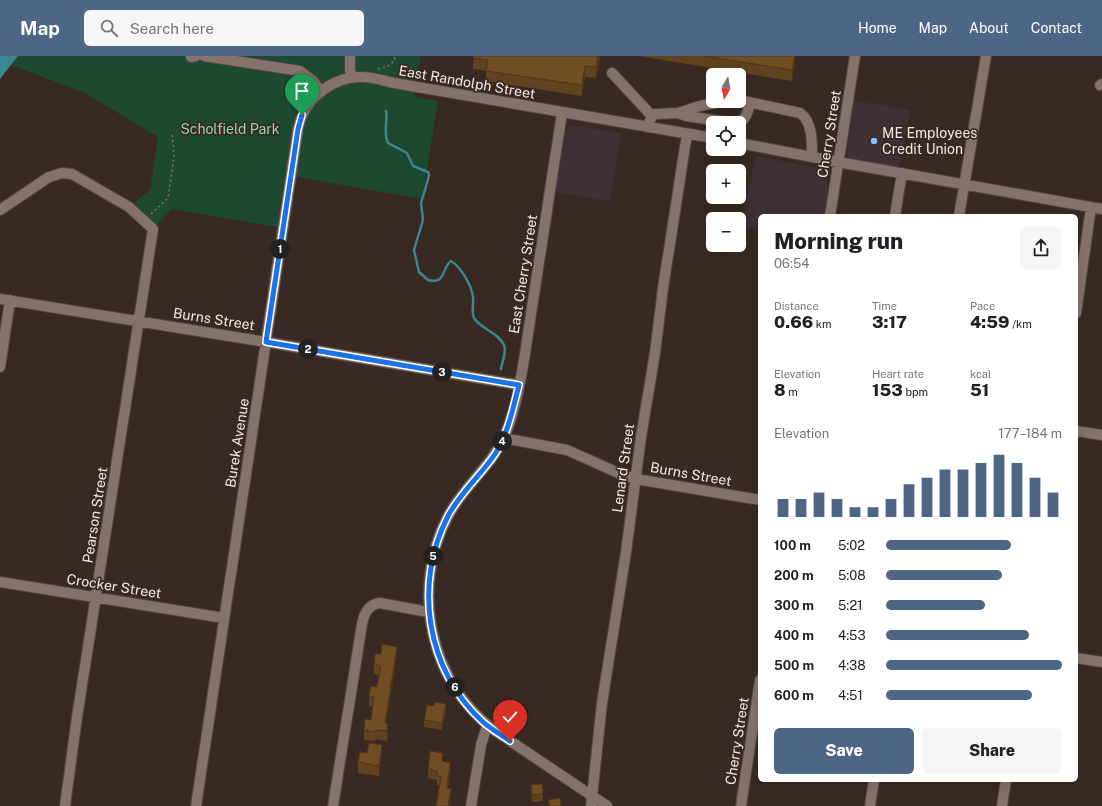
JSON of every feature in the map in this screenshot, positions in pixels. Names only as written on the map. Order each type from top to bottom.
[{"type":"street","points":[[204,56],[300,71],[313,81],[321,92]]},
{"type":"street","points":[[350,56],[350,70],[352,78]]},
{"type":"street","name":"Cherry Street","points":[[830,214],[855,56]]},
{"type":"street","points":[[959,214],[986,56]]},
{"type":"street","points":[[612,73],[652,116]]},
{"type":"street","name":"East Randolph Street","points":[[321,92],[336,82],[352,78],[374,78],[394,83],[562,113],[706,137]]},
{"type":"street","name":"Burek Avenue","points":[[196,806],[300,123],[307,106],[321,92]]},
{"type":"street","points":[[746,101],[800,113],[805,116],[812,140],[812,157]]},
{"type":"street","points":[[746,117],[750,102]]},
{"type":"street","points":[[646,127],[652,116],[661,113],[678,113],[706,105]]},
{"type":"street","name":"East Cherry Street","points":[[562,113],[519,385],[503,438],[494,455],[454,505],[444,523],[431,566],[428,590],[428,612],[435,645],[445,670],[465,702],[487,726],[592,801],[607,806]]},
{"type":"street","points":[[678,113],[686,116],[706,119]]},
{"type":"street","name":"Lenard Street","points":[[592,801],[602,703],[687,134]]},
{"type":"street","points":[[746,144],[1102,209]]},
{"type":"street","points":[[0,210],[49,177],[67,173],[80,177],[129,208],[144,221]]},
{"type":"street","points":[[895,214],[902,173]]},
{"type":"street","points":[[1078,299],[1091,207]]},
{"type":"street","name":"Pearson Street","points":[[65,806],[153,229],[144,221]]},
{"type":"street","points":[[0,367],[5,300]]},
{"type":"street","name":"Burns Street","points":[[5,300],[519,385]]},
{"type":"street","points":[[1078,431],[1102,435]]},
{"type":"street","name":"Burns Street","points":[[503,438],[572,451],[623,475],[636,479],[758,500]]},
{"type":"street","name":"Crocker Street","points":[[0,582],[224,618]]},
{"type":"street","points":[[333,806],[362,624],[366,612],[373,605],[380,603],[428,612]]},
{"type":"street","points":[[1078,658],[1102,662]]},
{"type":"street","name":"Cherry Street","points":[[741,806],[758,693]]},
{"type":"street","points":[[471,806],[487,726]]},
{"type":"street","points":[[870,806],[874,782]]},
{"type":"street","points":[[1002,806],[1006,782]]},
{"type":"path","points":[[376,69],[389,66],[396,56]]},
{"type":"path","points":[[144,221],[168,198],[174,158],[172,132]]},
{"type":"shaded area","points":[[854,101],[910,110],[899,167],[849,158],[847,152]]},
{"type":"shaded area","points":[[569,125],[621,133],[610,201],[556,192],[565,133]]},
{"type":"shaded area","points":[[755,156],[819,168],[825,172],[827,196],[824,214],[758,214],[758,230],[746,228],[746,212],[745,212]]},
{"type":"green space","name":"Scholfield Park","points":[[18,56],[421,56],[414,97],[438,101],[422,199],[285,175],[277,227],[172,209],[153,229],[129,207],[150,190],[158,137],[85,93],[11,65]]},
{"type":"water","points":[[0,56],[18,56],[0,79]]},
{"type":"building","points":[[473,56],[598,56],[596,67],[585,66],[582,85],[486,71],[488,60],[473,58]]},
{"type":"building","points":[[704,56],[795,56],[792,70]]},
{"type":"building","points":[[382,644],[397,647],[385,723],[388,723],[387,731],[375,730],[375,732],[364,730],[365,719],[371,720],[374,697],[369,696],[371,686],[377,687],[381,666],[374,664],[375,654],[381,654]]},
{"type":"building","points":[[435,702],[446,704],[442,723],[424,720],[427,705],[434,706]]},
{"type":"building","points":[[369,743],[382,745],[379,766],[358,762],[360,752],[367,753]]},
{"type":"building","points":[[430,751],[443,753],[442,761],[450,763],[447,788],[451,789],[448,806],[436,806],[441,777],[437,776],[437,771],[428,769]]},
{"type":"building","points":[[542,784],[543,794],[532,795],[531,785]]},
{"type":"building","points":[[560,798],[561,806],[550,806],[548,800]]},
{"type":"waterway","points":[[386,111],[386,136],[388,143],[407,153],[413,166],[428,172],[429,176],[421,203],[423,220],[414,250],[419,272],[428,280],[434,281],[441,278],[446,267],[451,261],[459,268],[471,288],[474,318],[477,322],[498,337],[504,345],[505,354],[501,369]]},
{"type":"place","name":"ME Employees Credit Union","points":[[874,141]]},
{"type":"route","points":[[302,115],[298,129],[266,342],[519,385],[509,420],[499,447],[490,461],[454,505],[444,523],[433,558],[428,590],[428,612],[434,639],[442,663],[450,678],[465,702],[482,721],[510,741]]}]
